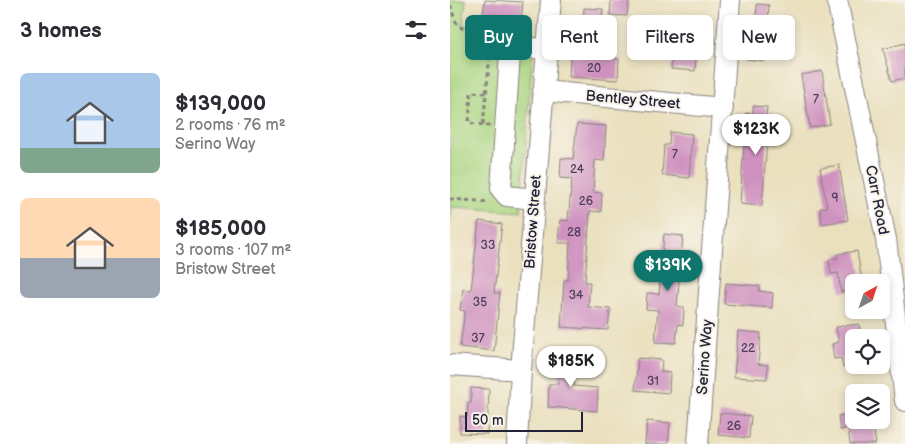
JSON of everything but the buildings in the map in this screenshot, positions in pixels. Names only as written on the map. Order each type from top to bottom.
[{"type":"street","name":"Bristow Street","points":[[550,15],[551,0]]},
{"type":"street","name":"Serino Way","points":[[698,444],[730,0]]},
{"type":"street","name":"Carr Road","points":[[837,0],[886,239],[905,401]]},
{"type":"street","points":[[534,199],[507,196],[501,188],[510,52],[519,47],[542,49]]},
{"type":"street","name":"Bristow Street","points":[[517,444],[521,370],[546,60]]},
{"type":"street","name":"Bentley Street","points":[[543,91],[723,108]]},
{"type":"street","points":[[450,365],[521,370]]},
{"type":"path","points":[[450,5],[454,19],[459,26],[465,30]]},
{"type":"path","points":[[483,125],[469,123],[471,92],[486,93]]},
{"type":"green space","points":[[450,0],[466,0],[463,25],[465,25],[465,60],[532,60],[532,33],[534,33],[521,212],[452,207],[450,225]]}]
